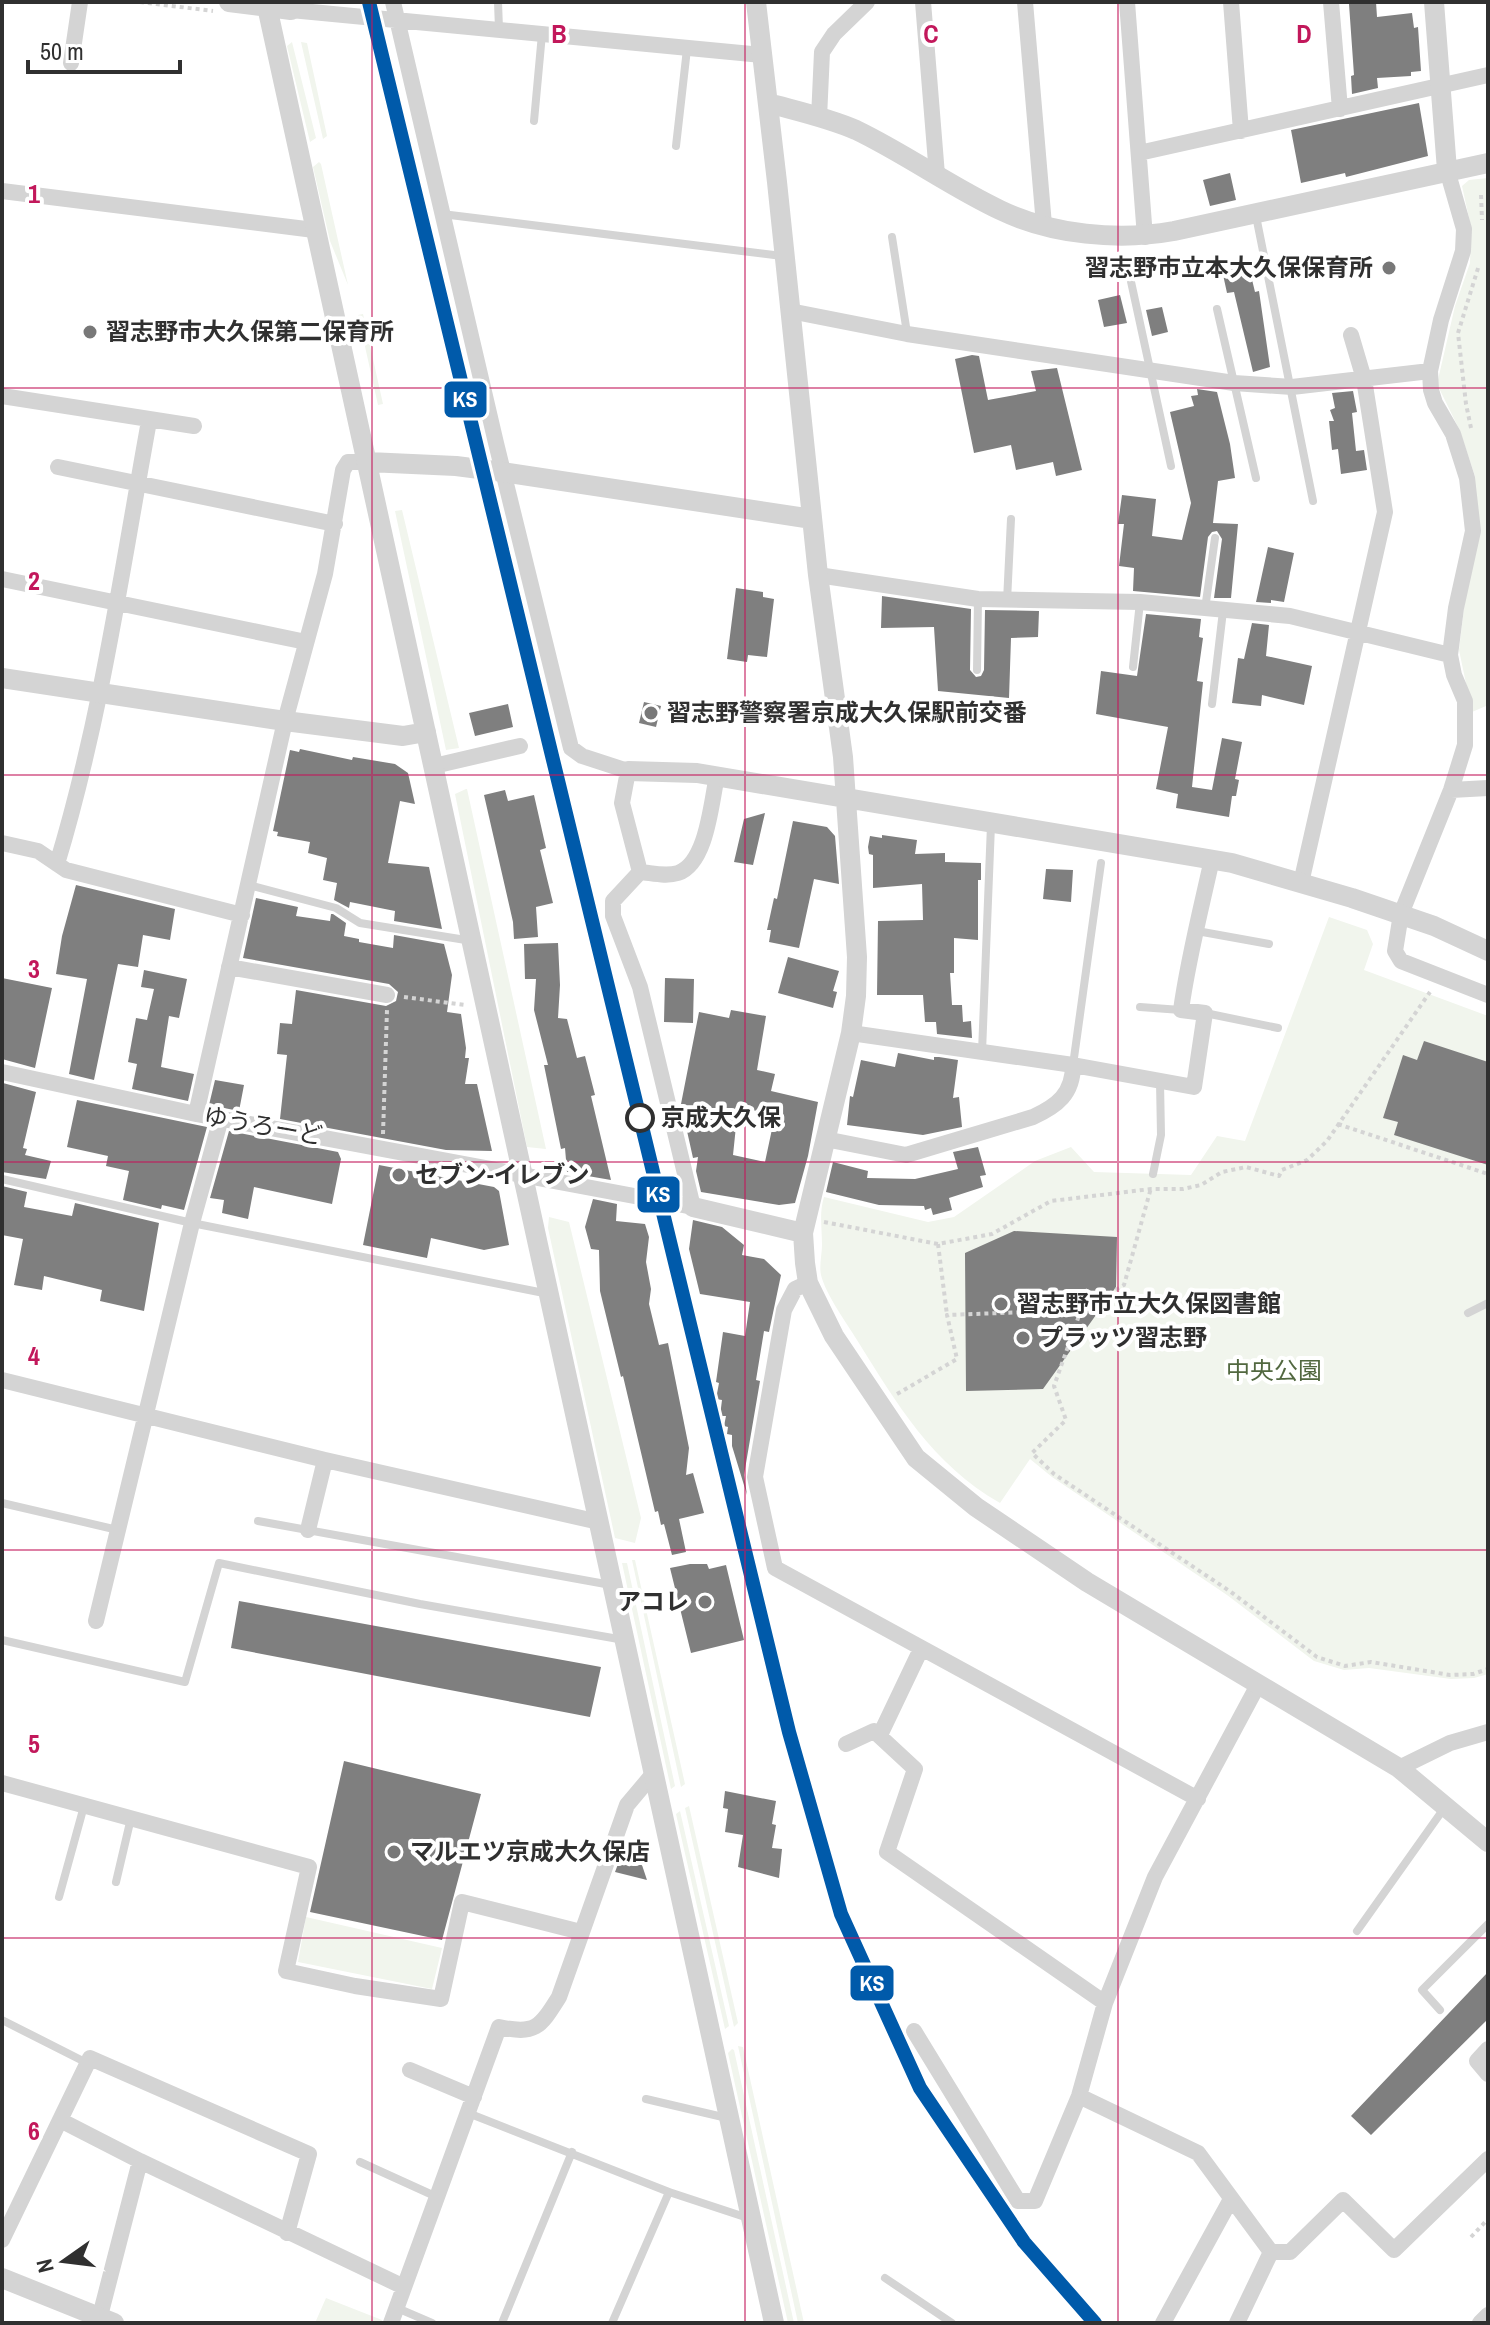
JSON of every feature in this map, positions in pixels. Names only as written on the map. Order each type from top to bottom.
[{"type":"street","points":[[71,63],[80,2]]},
{"type":"street","points":[[393,2],[441,214],[571,748],[582,756],[628,771],[669,770],[717,776],[1212,859],[1401,914],[1488,951]]},
{"type":"street","points":[[756,2],[818,575],[847,798],[857,957],[851,1033],[803,1233],[808,1283],[834,1336],[916,1458],[976,1507],[1087,1582],[1399,1768],[1488,1842]]},
{"type":"street","points":[[819,118],[822,52],[834,34],[867,2]]},
{"type":"street","points":[[923,2],[937,175]]},
{"type":"street","points":[[1025,2],[1044,225]]},
{"type":"street","points":[[1127,2],[1145,237]]},
{"type":"street","points":[[1231,2],[1241,131]]},
{"type":"street","points":[[1331,2],[1340,109]]},
{"type":"street","points":[[1434,2],[1447,170],[1464,229],[1463,251],[1441,320],[1430,371],[1435,403],[1453,434],[1467,478],[1473,531],[1456,608],[1450,655],[1465,701],[1465,745],[1451,790],[1401,914],[1395,951],[1401,961],[1488,995]]},
{"type":"street","points":[[225,7],[266,4],[291,10],[397,21],[762,55]]},
{"type":"street","points":[[266,4],[774,2323]]},
{"type":"street","points":[[1139,153],[1488,75]]},
{"type":"street","points":[[768,103],[852,129],[1003,212],[1044,225],[1096,234],[1145,237],[1488,163]]},
{"type":"street","points":[[2,191],[314,230]]},
{"type":"street","points":[[790,311],[907,334],[1234,383],[1292,387],[1430,371]]},
{"type":"street","points":[[1301,883],[1385,512],[1364,379],[1351,335]]},
{"type":"street","points":[[2,396],[194,426]]},
{"type":"street","points":[[57,864],[80,789],[100,693],[149,421]]},
{"type":"street","points":[[196,1114],[285,721],[325,574],[348,462],[456,466],[812,519]]},
{"type":"street","points":[[58,467],[335,524]]},
{"type":"street","points":[[818,575],[978,599],[1140,602],[1290,616],[1450,655]]},
{"type":"street","points":[[2,579],[306,642]]},
{"type":"street","points":[[2,678],[285,721],[403,736],[426,732]]},
{"type":"street","points":[[434,766],[520,746]]},
{"type":"street","points":[[628,771],[622,803],[640,872]]},
{"type":"street","points":[[640,872],[669,875],[682,872],[692,863],[701,851],[717,776]]},
{"type":"street","points":[[1451,790],[1488,788]]},
{"type":"street","points":[[2,843],[38,851],[66,870],[242,915]]},
{"type":"street","points":[[851,1033],[1073,1065],[1194,1087],[1205,1013],[1181,1010],[1189,957],[1212,859]]},
{"type":"street","points":[[640,872],[613,901],[613,916],[640,987],[693,1207],[803,1233]]},
{"type":"street","points":[[229,967],[387,995]]},
{"type":"street","points":[[825,1139],[892,1154],[916,1154],[1046,1111],[1067,1093],[1073,1078],[1073,1065]]},
{"type":"street","name":"ゆうろーど","points":[[2,1072],[196,1114],[693,1207]]},
{"type":"street","points":[[96,1621],[192,1223],[221,1118]]},
{"type":"street","points":[[808,1283],[795,1289],[784,1310],[755,1477],[775,1568],[1198,1799]]},
{"type":"street","points":[[2,1380],[325,1460],[599,1522]]},
{"type":"street","points":[[308,1530],[325,1460]]},
{"type":"street","points":[[880,1735],[921,1649]]},
{"type":"street","points":[[914,2031],[1018,2201],[1035,2201],[1079,2096],[1105,2003],[1155,1877],[1259,1683]]},
{"type":"street","points":[[846,1744],[874,1731],[915,1769],[887,1852],[1105,2003]]},
{"type":"street","points":[[1399,1768],[1450,1743],[1488,1732]]},
{"type":"street","points":[[394,2316],[499,2027],[531,2030],[541,2024],[559,1997],[627,1805],[653,1774]]},
{"type":"street","points":[[2,1783],[309,1867],[286,1971],[355,1986],[441,1999],[462,1902],[581,1932]]},
{"type":"street","points":[[1488,2049],[1477,2061],[1488,2074]]},
{"type":"street","points":[[2,2240],[90,2058],[309,2154],[287,2233]]},
{"type":"street","points":[[410,2070],[474,2097]]},
{"type":"street","points":[[1079,2096],[1198,2153],[1271,2252]]},
{"type":"street","points":[[60,2120],[287,2233],[404,2287]]},
{"type":"street","points":[[1271,2252],[1290,2252],[1343,2200],[1394,2250],[1488,2159]]},
{"type":"street","points":[[2,2278],[107,2320],[140,2161]]},
{"type":"street","points":[[1163,2323],[1231,2199]]},
{"type":"street","points":[[1237,2323],[1271,2252]]},
{"type":"street","points":[[1480,2323],[1488,2315]]},
{"type":"lane","points":[[498,2],[499,30]]},
{"type":"lane","points":[[534,121],[542,34]]},
{"type":"lane","points":[[676,146],[687,48]]},
{"type":"lane","points":[[1255,213],[1313,501]]},
{"type":"lane","points":[[441,214],[785,256]]},
{"type":"lane","points":[[892,237],[907,334]]},
{"type":"lane","points":[[1130,277],[1171,466]]},
{"type":"lane","points":[[1217,309],[1256,478]]},
{"type":"lane","points":[[1007,601],[1011,519]]},
{"type":"lane","points":[[1205,610],[1215,538]]},
{"type":"lane","points":[[977,670],[978,599]]},
{"type":"lane","points":[[1133,667],[1140,602]]},
{"type":"lane","points":[[1212,704],[1223,611]]},
{"type":"lane","points":[[982,1052],[991,822]]},
{"type":"lane","points":[[1073,1065],[1101,863]]},
{"type":"lane","points":[[249,885],[336,908],[360,923],[473,941]]},
{"type":"lane","points":[[1197,931],[1269,944]]},
{"type":"lane","points":[[1140,1007],[1181,1010]]},
{"type":"lane","points":[[1205,1013],[1278,1028]]},
{"type":"lane","points":[[1153,1174],[1161,1135],[1160,1081]]},
{"type":"lane","points":[[2,1179],[192,1223],[550,1294]]},
{"type":"lane","points":[[1468,1313],[1488,1303]]},
{"type":"lane","points":[[2,1503],[119,1530]]},
{"type":"lane","points":[[258,1521],[612,1586]]},
{"type":"lane","points":[[2,1640],[185,1682],[219,1563],[420,1604],[624,1640]]},
{"type":"lane","points":[[59,1897],[84,1806]]},
{"type":"lane","points":[[1357,1931],[1446,1807]]},
{"type":"lane","points":[[116,1882],[131,1818]]},
{"type":"lane","points":[[1440,2010],[1422,1990],[1488,1924]]},
{"type":"lane","points":[[2,2020],[87,2063]]},
{"type":"lane","points":[[646,2099],[728,2119]]},
{"type":"lane","points":[[468,2113],[669,2192],[750,2219]]},
{"type":"lane","points":[[502,2323],[572,2152]]},
{"type":"lane","points":[[360,2162],[437,2197]]},
{"type":"lane","points":[[612,2323],[669,2192]]},
{"type":"lane","points":[[885,2278],[952,2323]]},
{"type":"lane","points":[[394,2316],[432,2323]]},
{"type":"path","points":[[140,2],[225,7]]},
{"type":"path","points":[[1481,195],[1482,224]]},
{"type":"path","points":[[1472,429],[1458,333],[1479,262]]},
{"type":"path","points":[[383,1148],[387,995],[465,1005]]},
{"type":"path","points":[[1338,1124],[1488,1174]]},
{"type":"path","points":[[947,1315],[1081,1310],[1124,1285],[1151,1189]]},
{"type":"path","points":[[878,1403],[957,1359],[947,1315],[938,1244]]},
{"type":"path","points":[[1081,1310],[1054,1386],[1066,1420],[1032,1453],[1054,1474],[1231,1592],[1317,1657],[1345,1666],[1371,1662],[1450,1675],[1473,1674],[1488,1669]]},
{"type":"path","points":[[1471,2237],[1488,2219]]},
{"type":"green space","points":[[292,42],[316,138],[310,142],[287,46]]},
{"type":"green space","points":[[301,42],[307,43],[327,136],[323,139]]},
{"type":"green space","points":[[319,162],[348,285],[330,241],[313,167]]},
{"type":"green space","points":[[1488,178],[1486,706],[1472,712],[1459,650],[1475,476],[1460,431],[1437,384],[1455,306],[1470,263],[1471,227],[1462,186],[1469,180]]},
{"type":"green space","points":[[363,314],[383,404],[378,405],[358,315]]},
{"type":"green space","points":[[402,510],[459,748],[446,750],[395,511]]},
{"type":"green space","points":[[467,789],[546,1149],[527,1147],[455,794]]},
{"type":"green space","name":"中央公園","points":[[1329,917],[1367,930],[1373,944],[1364,970],[1488,1016],[1488,1674],[1474,1678],[1451,1679],[1369,1668],[1344,1670],[1314,1661],[1227,1595],[1030,1459],[1000,1503],[955,1470],[918,1431],[837,1308],[821,1275],[824,1197],[928,1222],[954,1217],[1035,1161],[1071,1147],[1094,1172],[1191,1175],[1217,1136],[1245,1141]]},
{"type":"green space","points":[[549,1217],[569,1222],[641,1518],[635,1543],[615,1538],[548,1228]]},
{"type":"green space","points":[[632,1560],[635,1560],[685,1784],[681,1787]]},
{"type":"green space","points":[[622,1563],[627,1563],[675,1786],[671,1789]]},
{"type":"green space","points":[[689,1806],[738,2023],[734,2027],[685,1808]]},
{"type":"green space","points":[[680,1811],[729,2026],[725,2029],[676,1814]]},
{"type":"green space","points":[[306,1917],[442,1948],[432,1989],[298,1962]]},
{"type":"green space","points":[[738,2046],[743,2047],[804,2323],[798,2323]]},
{"type":"green space","points":[[732,2049],[794,2323],[788,2323],[728,2053]]},
{"type":"green space","points":[[326,2298],[382,2320],[381,2323],[315,2323]]},
{"type":"building","points":[[1376,2],[1377,17],[1412,13],[1414,28],[1418,27],[1421,71],[1411,72],[1411,76],[1377,78],[1378,88],[1352,94],[1351,76],[1354,75],[1349,4]]},
{"type":"building","points":[[1419,103],[1428,156],[1346,177],[1345,173],[1301,183],[1291,130]]},
{"type":"building","points":[[1230,173],[1236,200],[1210,206],[1203,180]]},
{"type":"building","points":[[1248,263],[1255,292],[1259,291],[1270,367],[1253,372],[1234,292],[1227,293],[1222,270]]},
{"type":"building","points":[[1120,295],[1127,323],[1104,327],[1098,300]]},
{"type":"building","points":[[1162,307],[1168,332],[1152,336],[1146,310]]},
{"type":"building","points":[[979,356],[988,400],[1036,391],[1031,371],[1057,368],[1082,470],[1056,476],[1053,462],[1016,470],[1011,445],[974,453],[955,359]]},
{"type":"building","points":[[1197,389],[1217,392],[1230,444],[1235,478],[1218,481],[1213,523],[1238,524],[1231,598],[1214,598],[1222,539],[1217,531],[1208,537],[1200,597],[1133,591],[1134,568],[1119,566],[1124,524],[1118,524],[1122,495],[1156,499],[1152,536],[1182,540],[1191,503],[1170,412],[1194,406],[1191,396],[1198,395]]},
{"type":"building","points":[[1353,391],[1357,412],[1352,413],[1356,451],[1364,450],[1367,470],[1341,474],[1338,449],[1332,450],[1329,421],[1334,421],[1330,410],[1335,408],[1332,393]]},
{"type":"building","points":[[1268,547],[1294,553],[1284,602],[1256,602]]},
{"type":"building","points":[[736,588],[763,592],[763,597],[774,599],[767,657],[748,655],[747,662],[727,659]]},
{"type":"building","points":[[882,596],[971,609],[970,670],[976,677],[981,676],[984,670],[985,610],[1039,611],[1038,637],[1011,638],[1009,698],[938,691],[934,627],[881,628]]},
{"type":"building","points":[[1146,614],[1201,619],[1199,637],[1203,638],[1197,681],[1203,682],[1192,787],[1212,790],[1222,738],[1242,742],[1235,779],[1239,780],[1236,796],[1232,796],[1229,817],[1176,808],[1178,794],[1156,789],[1168,727],[1096,714],[1101,671],[1137,676]]},
{"type":"building","points":[[1252,623],[1269,625],[1266,656],[1312,666],[1304,705],[1262,695],[1261,706],[1232,703],[1238,658],[1244,659]]},
{"type":"building","points":[[644,702],[661,706],[656,727],[639,723]]},
{"type":"building","points":[[508,704],[513,727],[475,736],[469,713]]},
{"type":"building","points":[[300,749],[352,760],[353,757],[395,764],[408,773],[415,804],[400,801],[388,863],[429,867],[442,929],[394,921],[395,911],[350,902],[349,908],[334,900],[337,883],[323,880],[327,858],[308,853],[310,842],[277,836],[278,832],[273,831],[290,750],[299,752]]},
{"type":"building","points":[[505,790],[508,801],[534,795],[546,848],[540,850],[553,903],[536,907],[538,937],[514,939],[513,922],[484,795]]},
{"type":"building","points":[[765,813],[753,865],[734,862],[744,819]]},
{"type":"building","points":[[793,821],[827,827],[835,836],[839,884],[814,879],[799,948],[769,942],[771,930],[767,930],[774,898],[777,899]]},
{"type":"building","points":[[882,835],[917,840],[915,854],[945,853],[945,862],[981,863],[978,940],[954,938],[954,973],[950,973],[952,1005],[962,1005],[963,1022],[971,1021],[972,1038],[937,1034],[936,1022],[925,1022],[923,995],[877,995],[878,921],[923,920],[922,884],[873,888],[873,855],[869,854],[868,847],[870,836],[882,838]]},
{"type":"building","points":[[1046,869],[1073,870],[1071,902],[1043,899]]},
{"type":"building","points":[[76,885],[175,909],[170,940],[143,935],[138,967],[118,964],[94,1080],[69,1074],[87,979],[56,974],[62,936]]},
{"type":"building","points":[[256,898],[298,907],[296,916],[330,921],[333,914],[346,923],[344,936],[359,939],[359,942],[393,948],[394,935],[444,944],[452,975],[447,1012],[461,1014],[465,1058],[469,1058],[465,1084],[477,1084],[492,1151],[446,1150],[280,1119],[287,1055],[277,1054],[280,1023],[292,1024],[296,990],[386,1006],[396,1001],[398,992],[389,984],[243,958]]},
{"type":"building","points":[[558,943],[558,1018],[567,1019],[577,1058],[585,1056],[611,1180],[582,1175],[581,1171],[567,1172],[565,1148],[561,1149],[544,1065],[548,1065],[534,1010],[536,979],[525,979],[524,944]]},
{"type":"building","points":[[788,957],[839,971],[833,991],[837,992],[833,1008],[778,993]]},
{"type":"building","points":[[144,970],[187,979],[179,1018],[169,1016],[161,1067],[194,1074],[188,1101],[132,1089],[137,1064],[128,1062],[136,1018],[147,1020],[154,989],[141,987]]},
{"type":"building","points":[[2,978],[52,988],[35,1068],[2,1059]]},
{"type":"building","points":[[665,978],[694,979],[693,1023],[664,1022]]},
{"type":"building","points":[[731,1010],[766,1016],[757,1070],[775,1074],[771,1091],[818,1102],[795,1203],[779,1205],[701,1192],[696,1171],[698,1157],[693,1158],[681,1104],[699,1012],[729,1018]],"holes":[[[738,1107],[775,1115],[765,1162],[733,1155]]]},
{"type":"building","points":[[1424,1041],[1488,1062],[1488,1165],[1394,1135],[1398,1122],[1383,1118],[1403,1055],[1417,1060]]},
{"type":"building","points":[[898,1053],[934,1060],[934,1057],[939,1057],[958,1060],[953,1098],[959,1097],[962,1127],[923,1135],[847,1125],[850,1096],[853,1097],[861,1060],[895,1067]]},
{"type":"building","points":[[215,1080],[244,1085],[239,1111],[209,1105]]},
{"type":"building","points":[[3,1083],[36,1092],[23,1148],[27,1149],[25,1155],[51,1161],[46,1179],[2,1172]]},
{"type":"building","points":[[77,1100],[207,1127],[184,1210],[162,1205],[161,1209],[123,1200],[129,1171],[106,1166],[108,1156],[67,1147]]},
{"type":"building","points":[[229,1131],[338,1152],[341,1159],[332,1204],[254,1187],[248,1219],[222,1213],[224,1200],[210,1198]]},
{"type":"building","points":[[978,1147],[986,1175],[980,1176],[983,1187],[949,1198],[952,1210],[933,1215],[931,1208],[925,1210],[924,1206],[879,1205],[826,1192],[833,1162],[868,1171],[867,1178],[915,1179],[958,1169],[953,1152]]},
{"type":"building","points":[[379,1165],[494,1187],[499,1191],[509,1245],[484,1250],[431,1238],[427,1258],[363,1245]]},
{"type":"building","points":[[2,1186],[27,1192],[24,1207],[72,1216],[75,1203],[159,1223],[144,1311],[100,1301],[102,1290],[44,1276],[42,1290],[14,1285],[23,1239],[2,1235]]},
{"type":"building","points":[[593,1199],[617,1204],[616,1221],[645,1224],[649,1237],[646,1262],[651,1289],[649,1304],[659,1345],[668,1343],[689,1448],[686,1475],[693,1473],[704,1513],[679,1519],[686,1552],[672,1555],[664,1524],[661,1525],[658,1511],[655,1512],[600,1291],[599,1250],[591,1249],[585,1227]]},
{"type":"building","points":[[693,1220],[722,1227],[744,1245],[742,1255],[764,1259],[781,1275],[769,1332],[764,1331],[756,1380],[760,1381],[744,1475],[747,1495],[732,1446],[732,1435],[727,1434],[728,1427],[724,1426],[726,1416],[720,1416],[722,1400],[716,1399],[719,1383],[716,1382],[723,1332],[745,1336],[750,1302],[700,1294],[689,1249]]},
{"type":"building","name":"プラッツ習志野","points":[[1014,1231],[1117,1237],[1116,1287],[1043,1389],[966,1391],[965,1253]]},
{"type":"building","points":[[707,1564],[709,1569],[726,1565],[744,1640],[691,1653],[670,1568]]},
{"type":"building","points":[[239,1601],[601,1667],[590,1717],[231,1648]]},
{"type":"building","name":"マルエツ京成大久保店","points":[[344,1761],[481,1794],[442,1940],[310,1912]]},
{"type":"building","points":[[725,1791],[776,1801],[772,1848],[782,1849],[779,1878],[738,1867],[743,1835],[725,1832],[728,1809],[723,1808]]},
{"type":"building","points":[[623,1851],[639,1856],[647,1880],[615,1872]]},
{"type":"building","points":[[1488,1972],[1488,2019],[1371,2135],[1351,2116]]},
{"type":"transit line","name":"KS","points":[[369,2],[789,1732],[841,1914],[920,2088],[1024,2242],[1095,2323]]},
{"type":"place","name":"習志野市立本大久保保育所","points":[[1389,268]]},
{"type":"place","name":"習志野市大久保第二保育所","points":[[90,332]]},
{"type":"place","name":"習志野警察署京成大久保駅前交番","points":[[651,713]]},
{"type":"place","name":"京成大久保","points":[[640,1118]]},
{"type":"place","name":"セブン-イレブン","points":[[399,1175]]},
{"type":"place","name":"習志野市立大久保図書館","points":[[1001,1304]]},
{"type":"place","name":"プラッツ習志野","points":[[1023,1338]]},
{"type":"place","name":"アコレ","points":[[705,1602]]},
{"type":"place","name":"マルエツ京成大久保店","points":[[394,1852]]}]
